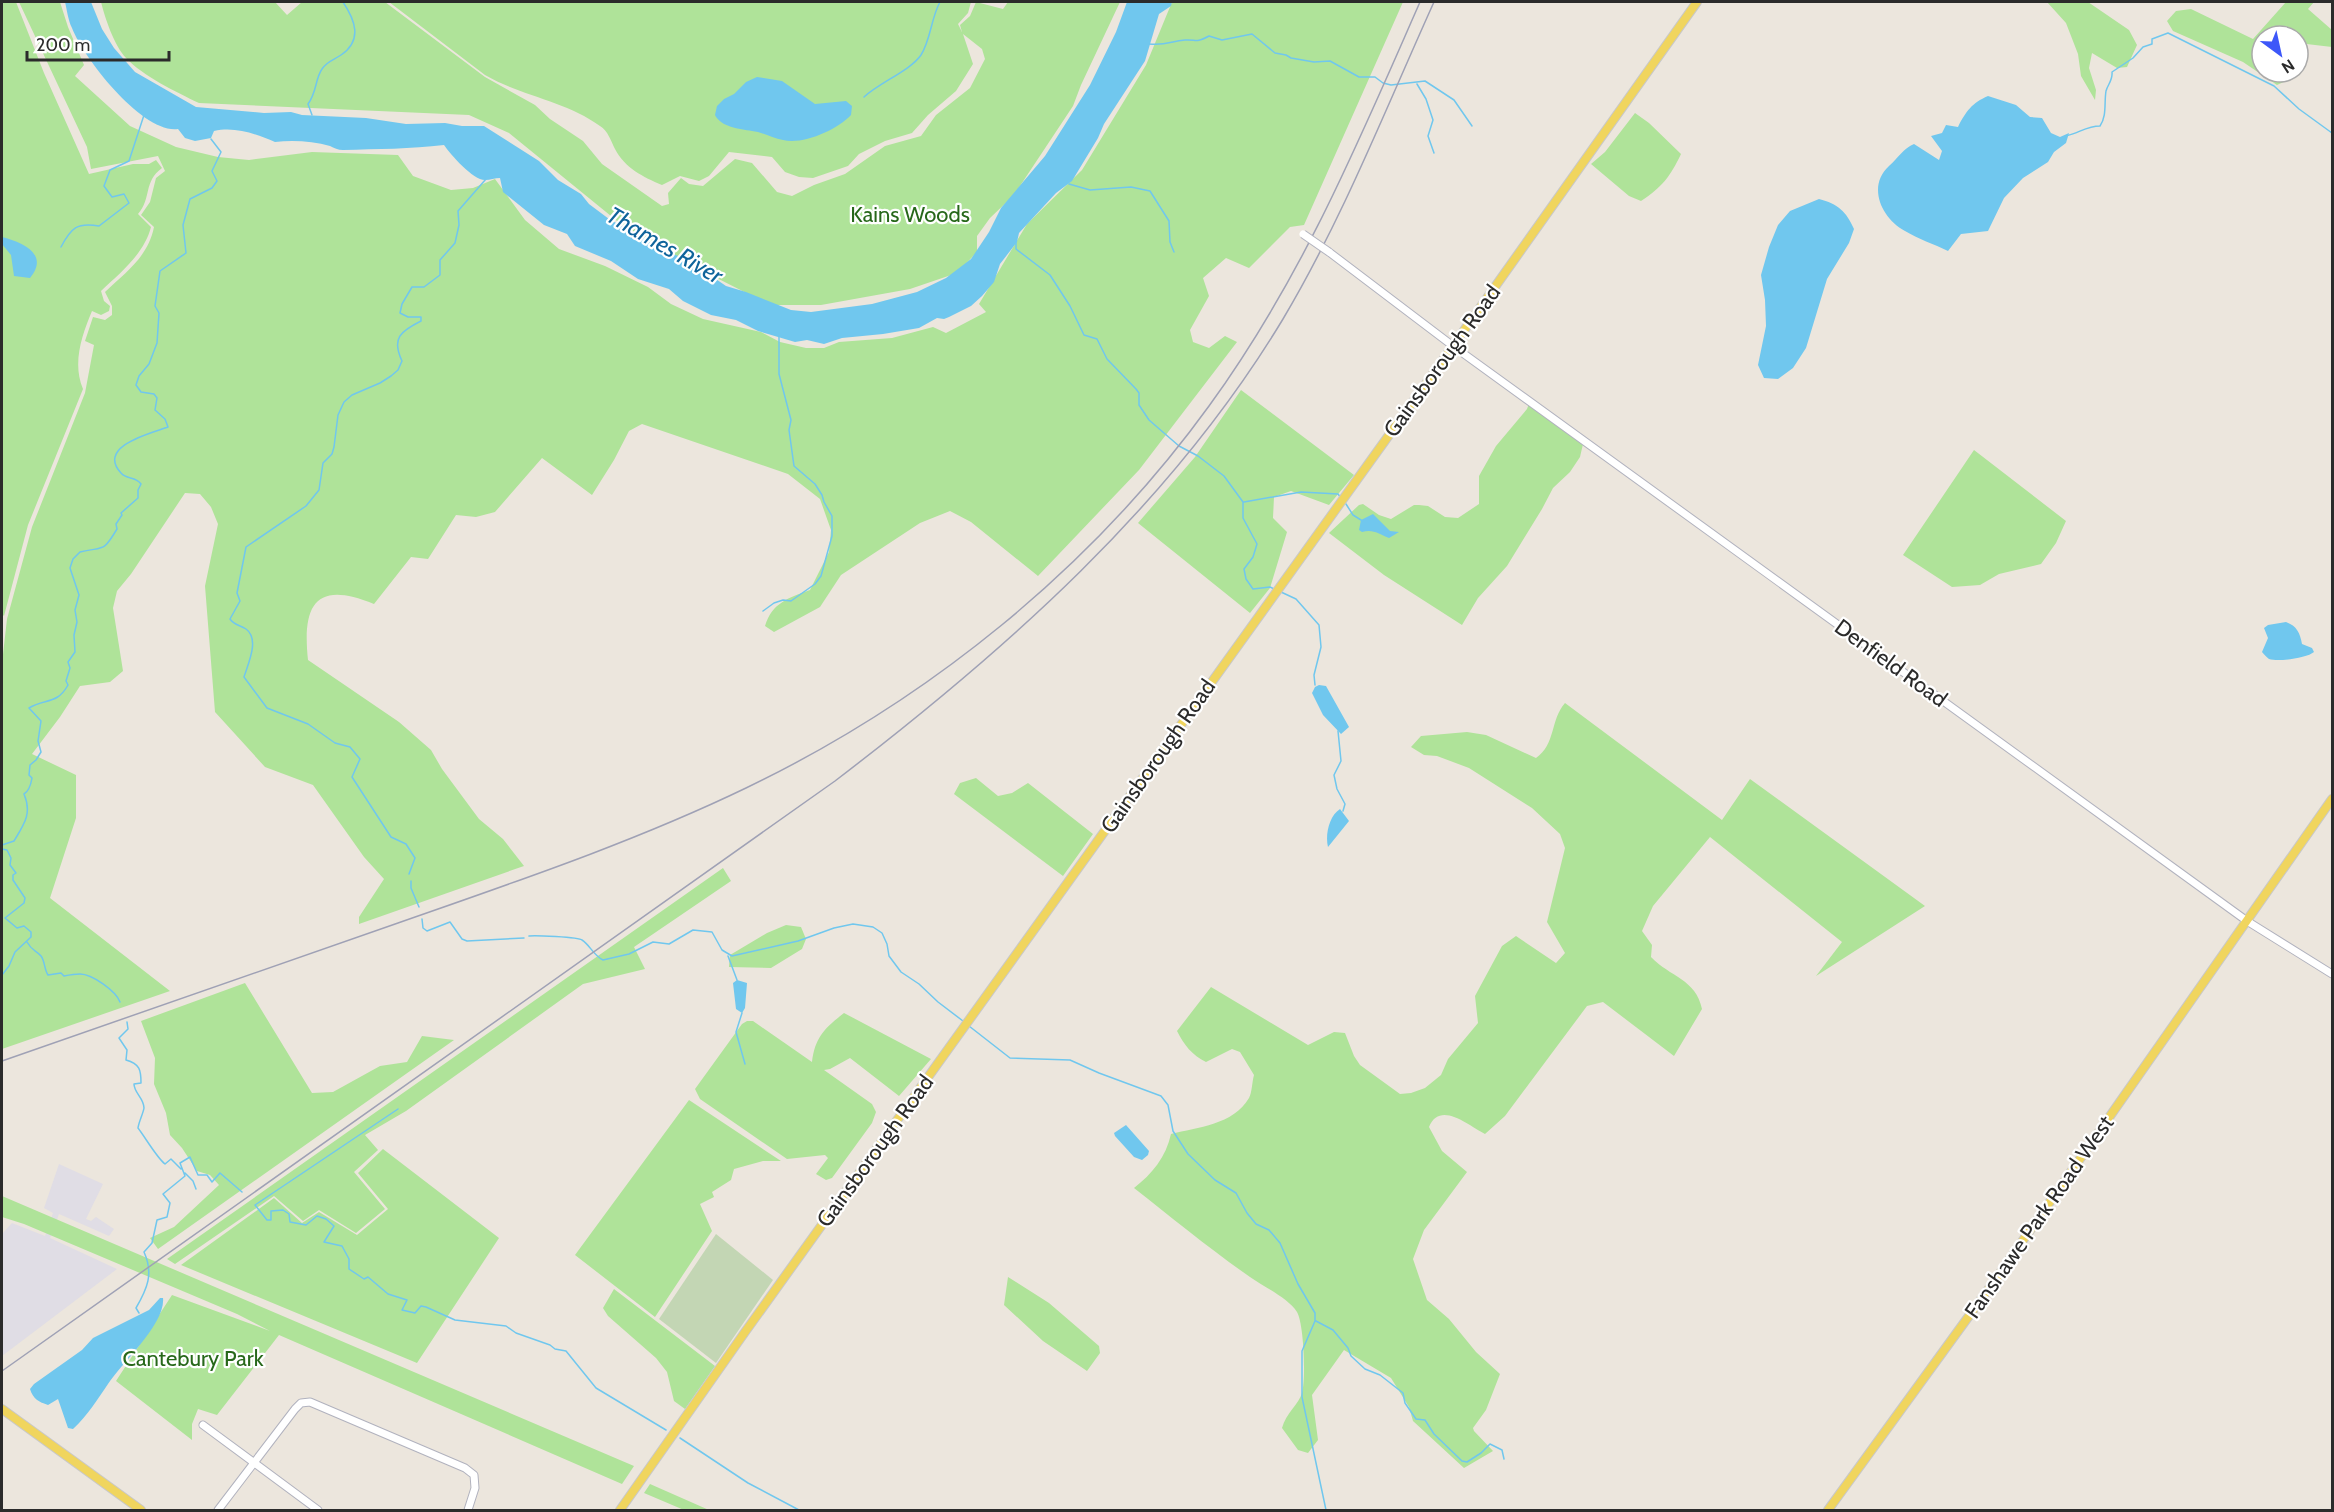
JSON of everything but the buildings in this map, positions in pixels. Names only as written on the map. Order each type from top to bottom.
[{"type":"main road","name":"Gainsborough Road","points":[[620,1510],[1697,2]]},
{"type":"main road","name":"Fanshawe Park Road West","points":[[1828,1510],[1998,1276],[2332,799]]},
{"type":"main road","points":[[2,1409],[141,1510]]},
{"type":"street","name":"Denfield Road","points":[[1296,230],[2247,921],[2332,974]]},
{"type":"street","points":[[218,1510],[295,1409],[301,1403],[310,1402],[465,1468],[474,1475],[475,1488],[468,1510]]},
{"type":"street","points":[[203,1425],[318,1510]]},
{"type":"shaded area","points":[[59,1164],[103,1184],[86,1219],[91,1221],[96,1217],[114,1229],[109,1236],[59,1214],[50,1238],[117,1269],[2,1356],[2,1234],[12,1223],[45,1236],[53,1213],[44,1208]]},
{"type":"green space","points":[[2,2],[16,2],[44,73],[89,174],[133,164],[149,164],[156,160],[162,168],[152,179],[145,202],[138,214],[151,227],[148,237],[131,262],[101,291],[104,301],[110,306],[109,311],[101,315],[92,311],[85,330],[78,359],[83,389],[28,525],[4,616],[2,614]]},
{"type":"green space","points":[[19,2],[60,2],[84,65],[75,76],[130,126],[176,147],[218,157],[249,160],[312,152],[398,155],[413,176],[451,190],[473,188],[495,179],[525,220],[559,249],[605,266],[648,287],[671,304],[703,319],[761,332],[780,342],[806,348],[824,348],[839,342],[892,338],[933,327],[946,333],[986,312],[979,304],[1027,224],[1082,170],[1146,65],[1172,2],[1403,2],[1304,225],[1290,227],[1249,268],[1226,258],[1203,278],[1209,296],[1190,330],[1193,342],[1209,348],[1225,336],[1237,342],[1139,470],[1038,576],[971,522],[950,511],[920,523],[841,575],[820,607],[774,632],[765,626],[772,612],[782,602],[810,590],[829,552],[831,530],[820,499],[788,474],[642,424],[629,431],[592,495],[542,458],[495,512],[476,517],[456,515],[428,559],[411,557],[374,604],[354,597],[338,595],[326,596],[317,602],[311,611],[308,624],[308,660],[399,722],[431,750],[442,769],[479,819],[503,839],[524,866],[359,924],[359,917],[384,879],[364,857],[313,785],[265,767],[215,712],[205,586],[218,524],[211,507],[200,494],[185,493],[131,574],[117,591],[113,608],[123,671],[110,682],[80,686],[32,754],[76,775],[76,818],[50,898],[170,991],[2,1049],[2,663],[7,619],[32,527],[85,393],[94,345],[85,341],[93,317],[105,320],[112,315],[112,306],[105,292],[128,271],[147,247],[154,227],[141,215],[150,202],[156,178],[165,171],[158,156],[91,169],[87,147]]},
{"type":"green space","name":"Kains Woods","points":[[101,2],[275,2],[287,15],[302,2],[385,2],[485,77],[535,105],[550,119],[583,141],[602,164],[662,206],[669,204],[668,193],[681,178],[689,184],[703,186],[735,159],[752,163],[777,192],[792,196],[845,174],[885,146],[921,136],[936,115],[970,88],[985,59],[982,49],[963,34],[973,64],[956,91],[928,115],[912,133],[885,141],[859,154],[848,166],[813,178],[799,177],[785,172],[772,157],[729,152],[709,176],[699,181],[680,176],[662,185],[629,167],[619,156],[603,128],[587,117],[485,75],[389,2],[971,2],[968,13],[958,24],[962,32],[960,25],[970,16],[976,2],[1003,9],[1008,2],[1120,2],[1073,106],[1014,195],[990,218],[977,236],[977,252],[957,273],[910,289],[821,305],[770,305],[705,272],[622,225],[509,133],[469,115],[199,103],[170,89],[126,58],[114,39]]},
{"type":"green space","points":[[2047,2],[2088,2],[2129,30],[2137,45],[2127,67],[2117,68],[2092,53],[2089,68],[2096,90],[2095,100],[2081,76],[2078,54],[2066,23]]},
{"type":"green space","points":[[2286,2],[2314,2],[2308,9],[2332,30],[2332,47],[2310,44],[2310,24],[2266,24]]},
{"type":"green space","points":[[2191,9],[2250,38],[2250,67],[2173,31],[2167,21],[2176,11]]},
{"type":"green space","points":[[1635,113],[1649,123],[1681,154],[1665,181],[1641,201],[1629,196],[1591,164],[1605,152]]},
{"type":"green space","points":[[1241,390],[1354,475],[1329,505],[1291,491],[1274,497],[1273,518],[1287,532],[1270,588],[1250,613],[1138,523],[1195,457]]},
{"type":"green space","points":[[1530,401],[1583,444],[1580,457],[1570,472],[1553,488],[1507,566],[1478,598],[1462,625],[1384,575],[1329,533],[1359,505],[1363,504],[1379,515],[1391,519],[1414,505],[1428,506],[1445,517],[1458,518],[1479,504],[1479,476],[1496,446],[1527,409]]},
{"type":"green space","points":[[1974,450],[2066,521],[2056,543],[2041,564],[1999,574],[1980,585],[1952,587],[1903,555]]},
{"type":"green space","points":[[1565,703],[1722,820],[1750,779],[1925,906],[1816,976],[1842,942],[1710,837],[1653,906],[1642,931],[1652,945],[1651,957],[1694,991],[1702,1009],[1674,1056],[1603,1002],[1587,1006],[1505,1116],[1485,1134],[1447,1115],[1434,1119],[1429,1127],[1442,1151],[1467,1172],[1424,1230],[1413,1259],[1427,1300],[1449,1319],[1476,1352],[1500,1374],[1486,1410],[1473,1428],[1493,1451],[1464,1468],[1413,1421],[1409,1407],[1391,1378],[1344,1350],[1312,1395],[1318,1440],[1308,1453],[1298,1450],[1282,1428],[1302,1393],[1303,1386],[1303,1339],[1297,1312],[1282,1297],[1220,1256],[1134,1188],[1157,1164],[1166,1150],[1171,1134],[1214,1124],[1234,1114],[1242,1107],[1251,1093],[1254,1075],[1240,1052],[1232,1049],[1206,1062],[1189,1049],[1177,1031],[1211,987],[1308,1045],[1334,1032],[1345,1033],[1360,1065],[1400,1094],[1425,1088],[1441,1075],[1448,1059],[1478,1023],[1475,996],[1502,946],[1516,936],[1556,963],[1565,953],[1547,922],[1565,848],[1560,834],[1532,808],[1469,768],[1437,756],[1424,755],[1411,747],[1421,736],[1467,732],[1486,735],[1536,758],[1547,746],[1557,717]]},
{"type":"green space","points":[[976,778],[998,796],[1012,793],[1028,783],[1093,834],[1063,876],[954,794],[960,783]]},
{"type":"green space","points":[[723,868],[731,881],[634,947],[645,969],[583,984],[406,1111],[365,1135],[378,1150],[354,1172],[385,1209],[356,1233],[319,1210],[303,1221],[274,1196],[175,1264],[167,1259]]},
{"type":"green space","points":[[786,925],[801,927],[806,939],[802,949],[771,968],[729,967],[730,955],[767,933]]},
{"type":"green space","points":[[245,983],[312,1093],[333,1092],[380,1066],[407,1062],[422,1036],[454,1040],[158,1249],[150,1238],[174,1227],[219,1185],[210,1175],[197,1171],[182,1148],[170,1135],[166,1113],[154,1084],[155,1058],[141,1021]]},
{"type":"green space","points":[[844,1013],[931,1059],[899,1096],[850,1058],[824,1070],[872,1104],[876,1112],[872,1123],[832,1178],[826,1180],[816,1174],[828,1158],[825,1155],[787,1159],[700,1099],[695,1089],[742,1024],[747,1021],[753,1021],[812,1062],[818,1039],[831,1023]]},
{"type":"green space","points":[[689,1100],[781,1161],[763,1161],[734,1169],[731,1180],[712,1192],[714,1197],[700,1204],[712,1231],[655,1317],[575,1255]]},
{"type":"green space","points":[[383,1149],[499,1238],[417,1363],[181,1265],[274,1198],[302,1223],[319,1212],[357,1235],[388,1209],[358,1173]]},
{"type":"green space","name":"Cantebury Park","points":[[2,1196],[634,1466],[622,1484],[279,1335],[217,1415],[198,1409],[192,1424],[192,1440],[116,1381],[172,1295],[270,1331],[237,1314],[24,1224],[2,1217]]},
{"type":"green space","points":[[716,1234],[773,1280],[716,1363],[659,1319]]},
{"type":"green space","points":[[1008,1277],[1049,1303],[1099,1346],[1100,1353],[1087,1371],[1043,1341],[1004,1305]]},
{"type":"green space","points":[[614,1289],[715,1366],[685,1409],[674,1401],[667,1372],[656,1358],[608,1316],[603,1308]]},
{"type":"green space","points":[[650,1484],[709,1510],[684,1510],[644,1493]]},
{"type":"water","points":[[65,2],[91,2],[102,29],[114,48],[135,72],[196,107],[366,118],[406,124],[445,123],[484,126],[539,161],[558,180],[581,194],[589,204],[609,219],[666,251],[688,260],[726,286],[791,310],[811,312],[872,304],[917,292],[946,278],[971,259],[989,232],[1001,208],[1045,156],[1090,85],[1116,32],[1127,2],[1172,2],[1171,6],[1159,14],[1145,61],[1104,124],[1072,181],[1056,193],[1019,233],[1017,242],[1000,264],[994,282],[982,296],[971,306],[944,319],[937,318],[919,328],[842,338],[824,344],[807,340],[795,342],[758,331],[736,320],[711,315],[683,301],[669,289],[638,279],[611,261],[575,246],[567,234],[544,225],[503,192],[500,178],[480,179],[469,172],[444,145],[341,150],[310,142],[275,142],[230,129],[214,131],[211,138],[195,141],[185,138],[178,129],[164,127],[148,120],[116,92],[89,58],[79,41],[70,22]]},
{"type":"water","points":[[757,77],[782,81],[815,104],[846,101],[852,106],[851,115],[829,131],[810,138],[791,141],[736,128],[721,122],[715,115],[717,106],[746,82]]},
{"type":"water","points":[[1988,96],[2016,105],[2030,117],[2042,118],[2051,133],[2060,137],[2069,133],[2066,143],[2054,152],[2048,162],[2023,178],[2004,198],[1988,231],[1961,234],[1948,251],[1910,234],[1889,218],[1880,201],[1879,183],[1882,174],[1889,166],[1914,144],[1939,160],[1942,151],[1931,136],[1942,133],[1946,125],[1958,127],[1970,108]]},
{"type":"water","points":[[1819,199],[1841,209],[1854,229],[1849,243],[1827,279],[1806,348],[1793,368],[1778,379],[1764,378],[1758,365],[1766,326],[1761,275],[1769,247],[1778,225],[1790,211]]},
{"type":"water","points":[[2,237],[18,242],[31,250],[37,262],[30,278],[14,276],[11,255],[2,244]]},
{"type":"water","points":[[1373,514],[1390,531],[1399,532],[1389,538],[1359,530],[1361,520]]},
{"type":"water","points":[[2286,622],[2297,630],[2302,644],[2312,648],[2314,652],[2299,658],[2274,660],[2269,659],[2262,652],[2268,638],[2264,628],[2268,625]]},
{"type":"water","points":[[1319,685],[1326,686],[1349,727],[1341,734],[1323,715],[1312,693]]},
{"type":"water","points":[[1340,809],[1349,821],[1328,847],[1329,826],[1333,816]]},
{"type":"water","points":[[737,980],[747,983],[745,1008],[742,1013],[736,1009],[733,983]]},
{"type":"water","points":[[1126,1125],[1149,1151],[1142,1160],[1134,1157],[1115,1136],[1114,1133]]},
{"type":"water","points":[[160,1298],[163,1298],[158,1319],[88,1413],[73,1429],[68,1428],[58,1399],[48,1405],[35,1398],[30,1389],[34,1384],[82,1350],[93,1338],[149,1310]]},
{"type":"waterway","points":[[312,115],[308,104],[322,69],[348,49],[354,36],[355,30],[351,16],[343,2]]},
{"type":"waterway","points":[[864,97],[910,66],[921,55],[940,2]]},
{"type":"waterway","points":[[2066,136],[2100,126],[2104,118],[2106,91],[2112,72],[2133,58],[2143,47],[2152,44],[2152,39],[2168,33],[2274,86],[2299,109],[2332,133]]},
{"type":"waterway","points":[[1149,44],[1198,41],[1209,36],[1222,40],[1252,34],[1275,53],[1314,62],[1330,61],[1359,77],[1375,77],[1391,85],[1425,81],[1454,100],[1472,126]]},
{"type":"waterway","points":[[1417,84],[1426,99],[1433,120],[1428,136],[1434,153]]},
{"type":"waterway","points":[[61,247],[68,235],[76,228],[85,225],[99,226],[129,203],[124,194],[112,197],[104,186],[110,170],[129,161],[144,115]]},
{"type":"waterway","points":[[2,845],[14,841],[24,823],[27,812],[24,794],[32,778],[29,775],[30,765],[41,752],[38,741],[41,721],[29,708],[60,696],[68,685],[66,681],[70,668],[68,662],[75,652],[74,635],[77,622],[75,610],[79,595],[70,568],[73,559],[80,552],[105,546],[117,529],[116,524],[121,513],[138,498],[141,484],[126,477],[115,464],[116,455],[121,448],[140,437],[168,427],[165,419],[155,410],[157,398],[154,394],[141,392],[136,385],[139,376],[149,364],[157,343],[159,313],[155,306],[160,271],[186,253],[183,225],[190,199],[212,188],[217,181],[212,171],[221,152],[211,139]]},
{"type":"waterway","points":[[409,874],[415,858],[406,844],[391,837],[352,777],[360,759],[350,747],[335,743],[308,724],[267,708],[244,677],[253,645],[250,633],[230,619],[240,601],[237,593],[246,547],[306,506],[319,490],[323,463],[332,454],[338,415],[344,402],[352,395],[380,383],[398,370],[402,361],[398,346],[400,336],[408,328],[421,321],[421,317],[408,317],[400,313],[402,304],[412,287],[424,287],[440,275],[440,260],[455,243],[459,225],[458,211],[486,179]]},
{"type":"waterway","points":[[1069,184],[1090,190],[1131,187],[1150,191],[1169,221],[1170,242],[1174,252]]},
{"type":"waterway","points":[[1016,241],[1016,249],[1050,275],[1070,306],[1084,335],[1097,339],[1107,359],[1139,393],[1139,405],[1149,420],[1179,446],[1198,456],[1224,476],[1243,502],[1243,518],[1257,544],[1253,557],[1244,569],[1246,579],[1253,589],[1270,587],[1274,589]]},
{"type":"waterway","points":[[763,611],[774,603],[783,600],[791,601],[815,584],[821,576],[832,536],[832,516],[822,495],[815,484],[794,466],[789,430],[791,420],[779,374],[779,336]]},
{"type":"waterway","points":[[1244,502],[1301,492],[1338,494],[1341,498]]},
{"type":"waterway","points":[[1346,504],[1353,515],[1361,520]]},
{"type":"waterway","points":[[1281,592],[1296,599],[1319,625],[1321,647],[1314,675],[1315,685]]},
{"type":"waterway","points":[[1338,731],[1341,761],[1334,775],[1337,789],[1345,804],[1343,811]]},
{"type":"waterway","points":[[2,849],[7,850],[11,858],[10,865],[16,873],[13,875],[13,880],[25,898],[24,903],[5,918],[17,928],[24,926],[31,932],[31,937],[15,952],[2,975]]},
{"type":"waterway","points":[[411,881],[411,888],[419,907]]},
{"type":"waterway","points":[[422,919],[423,928],[427,931],[450,922],[462,939],[467,941],[524,938]]},
{"type":"waterway","points":[[529,936],[579,939],[603,960],[629,954],[653,942],[669,944],[693,930],[712,932],[722,950],[732,956],[798,941],[853,924],[873,927],[882,933],[889,956],[901,972],[963,1021]]},
{"type":"waterway","points":[[27,942],[42,958],[48,975],[61,973],[64,976],[80,974],[91,977],[109,988],[120,1002]]},
{"type":"waterway","points":[[728,956],[737,980]]},
{"type":"waterway","points":[[742,1013],[736,1032],[745,1064]]},
{"type":"waterway","points":[[127,1022],[128,1029],[119,1038],[127,1050],[126,1060],[134,1063],[140,1071],[141,1083],[134,1084],[144,1108],[138,1128],[165,1164],[171,1159],[181,1169]]},
{"type":"waterway","points":[[969,1026],[1010,1058],[1070,1060],[1161,1096],[1168,1105],[1173,1131],[1188,1154],[1215,1180],[1236,1193],[1256,1224],[1269,1230],[1280,1243],[1298,1284],[1315,1313],[1315,1321],[1302,1351],[1302,1397],[1326,1510]]},
{"type":"waterway","points":[[398,1109],[255,1205],[267,1220],[271,1220],[271,1211],[283,1210],[289,1214],[290,1222],[306,1225],[317,1216],[326,1219],[334,1226],[324,1242],[342,1246],[349,1259],[349,1269],[364,1279],[368,1277],[388,1294],[407,1300],[402,1310],[415,1313],[421,1306],[455,1320],[506,1326],[516,1333],[550,1345],[555,1349],[566,1351],[596,1388],[666,1430]]},
{"type":"waterway","points":[[139,1313],[136,1308],[146,1288],[149,1274],[144,1252],[152,1243],[157,1220],[167,1217],[170,1203],[163,1194],[185,1176],[180,1163],[190,1157],[198,1175],[207,1175],[212,1182],[220,1173],[242,1192]]},
{"type":"waterway","points":[[185,1173],[193,1181],[196,1189]]},
{"type":"waterway","points":[[1316,1321],[1333,1330],[1348,1348],[1351,1356],[1365,1369],[1380,1375],[1403,1393],[1405,1403],[1416,1419],[1425,1420],[1434,1434],[1462,1461],[1467,1462],[1490,1444],[1502,1450],[1504,1459]]},
{"type":"waterway","points":[[680,1438],[748,1483],[799,1510]]},
{"type":"railway","points":[[2,1061],[486,892],[661,826],[746,788],[813,753],[878,715],[941,672],[1001,626],[1058,576],[1163,466],[1209,406],[1242,358],[1300,260],[1350,159],[1420,2]]},
{"type":"railway","points":[[2,1371],[835,781],[961,680],[1081,571],[1137,513],[1190,451],[1239,387],[1283,319],[1325,242],[1434,2]]},
{"type":"water label","name":"Thames River","points":[[665,245]]}]
